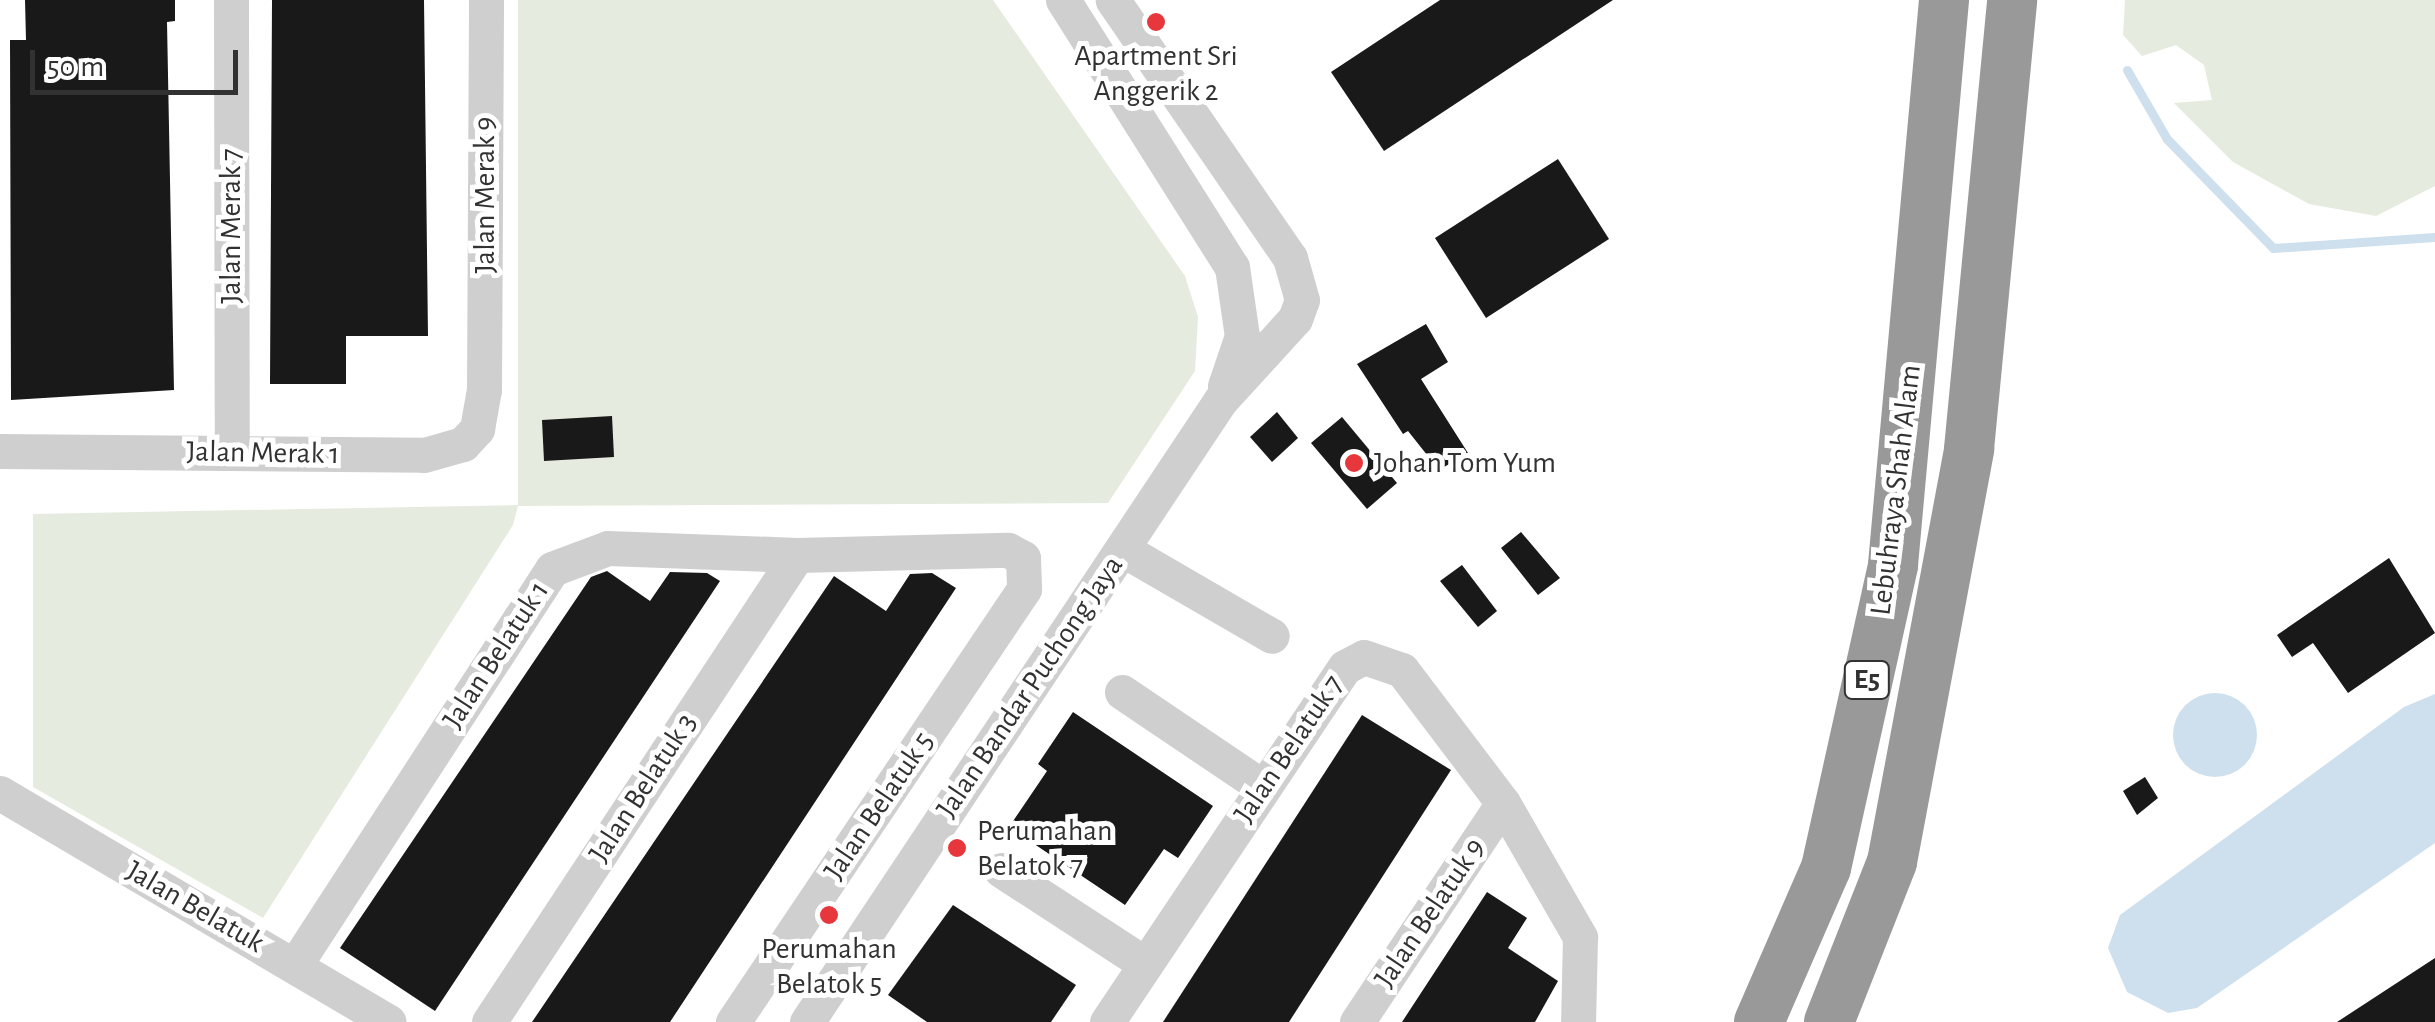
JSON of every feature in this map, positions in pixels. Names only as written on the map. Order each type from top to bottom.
[{"type":"highway","name":"Lebuhraya Shah Alam","points":[[1759,1022],[1826,868],[1893,565],[1944,0]]},
{"type":"highway","name":"Lebuhraya Shah Alam","points":[[1829,1022],[1892,862],[1969,449],[2012,0]]},
{"type":"street","name":"Jalan Merak 7","points":[[231,0],[232,452]]},
{"type":"street","name":"Jalan Merak 9","points":[[484,390],[486,0]]},
{"type":"street","name":"Jalan Bandar Puchong Jaya","points":[[1063,0],[1232,266],[1242,336],[1220,401]]},
{"type":"street","name":"Jalan Bandar Puchong Jaya","points":[[806,1022],[1220,401],[1296,319],[1300,280],[1113,0]]},
{"type":"street","name":"Jalan Merak 1","points":[[0,452],[446,452],[477,429],[484,390]]},
{"type":"street","name":"Jalan Belatuk 1","points":[[295,966],[552,569],[608,548],[797,555],[1008,550],[1023,558],[1024,589]]},
{"type":"street","points":[[1122,549],[1272,636]]},
{"type":"street","name":"Jalan Belatuk 3","points":[[489,1022],[797,555]]},
{"type":"street","name":"Jalan Belatuk 5","points":[[733,1022],[1024,589]]},
{"type":"street","name":"Jalan Belatuk 7","points":[[1107,1022],[1344,667],[1364,657],[1402,670],[1503,803],[1580,937],[1578,1022]]},
{"type":"street","points":[[1122,692],[1263,787]]},
{"type":"street","name":"Jalan Belatuk","points":[[0,793],[388,1022]]},
{"type":"street","name":"Jalan Belatuk 9","points":[[1357,1022],[1503,803]]},
{"type":"street","points":[[1002,870],[1145,964]]},
{"type":"shaded area","points":[[518,0],[993,0],[1185,276],[1198,317],[1195,371],[1108,503],[518,506],[513,525],[263,918],[33,787],[33,514],[518,505]]},
{"type":"shaded area","points":[[2125,0],[2435,0],[2435,186],[2376,216],[2309,204],[2233,162],[2174,103],[2212,100],[2204,65],[2176,45],[2142,56],[2123,35]]},
{"type":"water","points":[[2215,693],[2231,696],[2245,705],[2254,719],[2254,751],[2245,765],[2231,774],[2215,777],[2199,774],[2185,765],[2176,751],[2173,735],[2176,719],[2185,705],[2199,696]]},
{"type":"water","points":[[2435,694],[2435,843],[2197,1008],[2168,1013],[2127,992],[2108,948],[2120,915],[2404,707]]},
{"type":"building","points":[[25,0],[175,0],[175,21],[167,22],[174,390],[11,400],[10,40],[26,40]]},
{"type":"building","points":[[272,0],[424,0],[428,336],[346,336],[346,384],[270,384]]},
{"type":"building","points":[[1440,0],[1613,0],[1384,151],[1331,72]]},
{"type":"building","points":[[1558,159],[1609,239],[1486,318],[1435,238]]},
{"type":"building","points":[[1426,324],[1448,362],[1421,379],[1468,453],[1439,470],[1408,431],[1403,434],[1357,364]]},
{"type":"building","points":[[1277,412],[1298,438],[1272,462],[1250,437]]},
{"type":"building","points":[[612,416],[614,457],[544,461],[542,420]]},
{"type":"building","name":"Johan Tom Yum","points":[[1342,417],[1397,483],[1367,509],[1311,443]]},
{"type":"building","points":[[1521,532],[1560,578],[1538,595],[1501,548]]},
{"type":"building","points":[[2389,558],[2435,633],[2348,693],[2313,643],[2292,657],[2277,635]]},
{"type":"building","points":[[1462,565],[1497,611],[1478,627],[1440,581]]},
{"type":"building","points":[[607,571],[650,601],[670,572],[707,573],[720,581],[435,1011],[340,948],[591,577]]},
{"type":"building","points":[[932,573],[956,588],[670,1022],[532,1022],[834,576],[886,611],[910,574]]},
{"type":"building","points":[[1073,712],[1213,806],[1178,858],[1164,849],[1125,905],[1009,827],[1047,771],[1038,764]]},
{"type":"building","points":[[1362,715],[1451,770],[1289,1022],[1163,1022]]},
{"type":"building","points":[[2145,777],[2158,798],[2137,815],[2123,791]]},
{"type":"building","points":[[1487,892],[1527,918],[1508,948],[1558,981],[1535,1022],[1402,1022]]},
{"type":"building","points":[[953,905],[1076,985],[1051,1022],[927,1022],[888,995]]},
{"type":"building","points":[[2435,958],[2435,1022],[2337,1022]]},
{"type":"waterway","points":[[2127,70],[2167,139],[2273,248],[2435,237]]},
{"type":"place","name":"Apartment Sri Anggerik 2","points":[[1156,22]]},
{"type":"place","name":"Johan Tom Yum","points":[[1354,463]]},
{"type":"place","name":"Perumahan Belatok 7","points":[[957,848]]},
{"type":"place","name":"Perumahan Belatok 5","points":[[829,915]]}]
